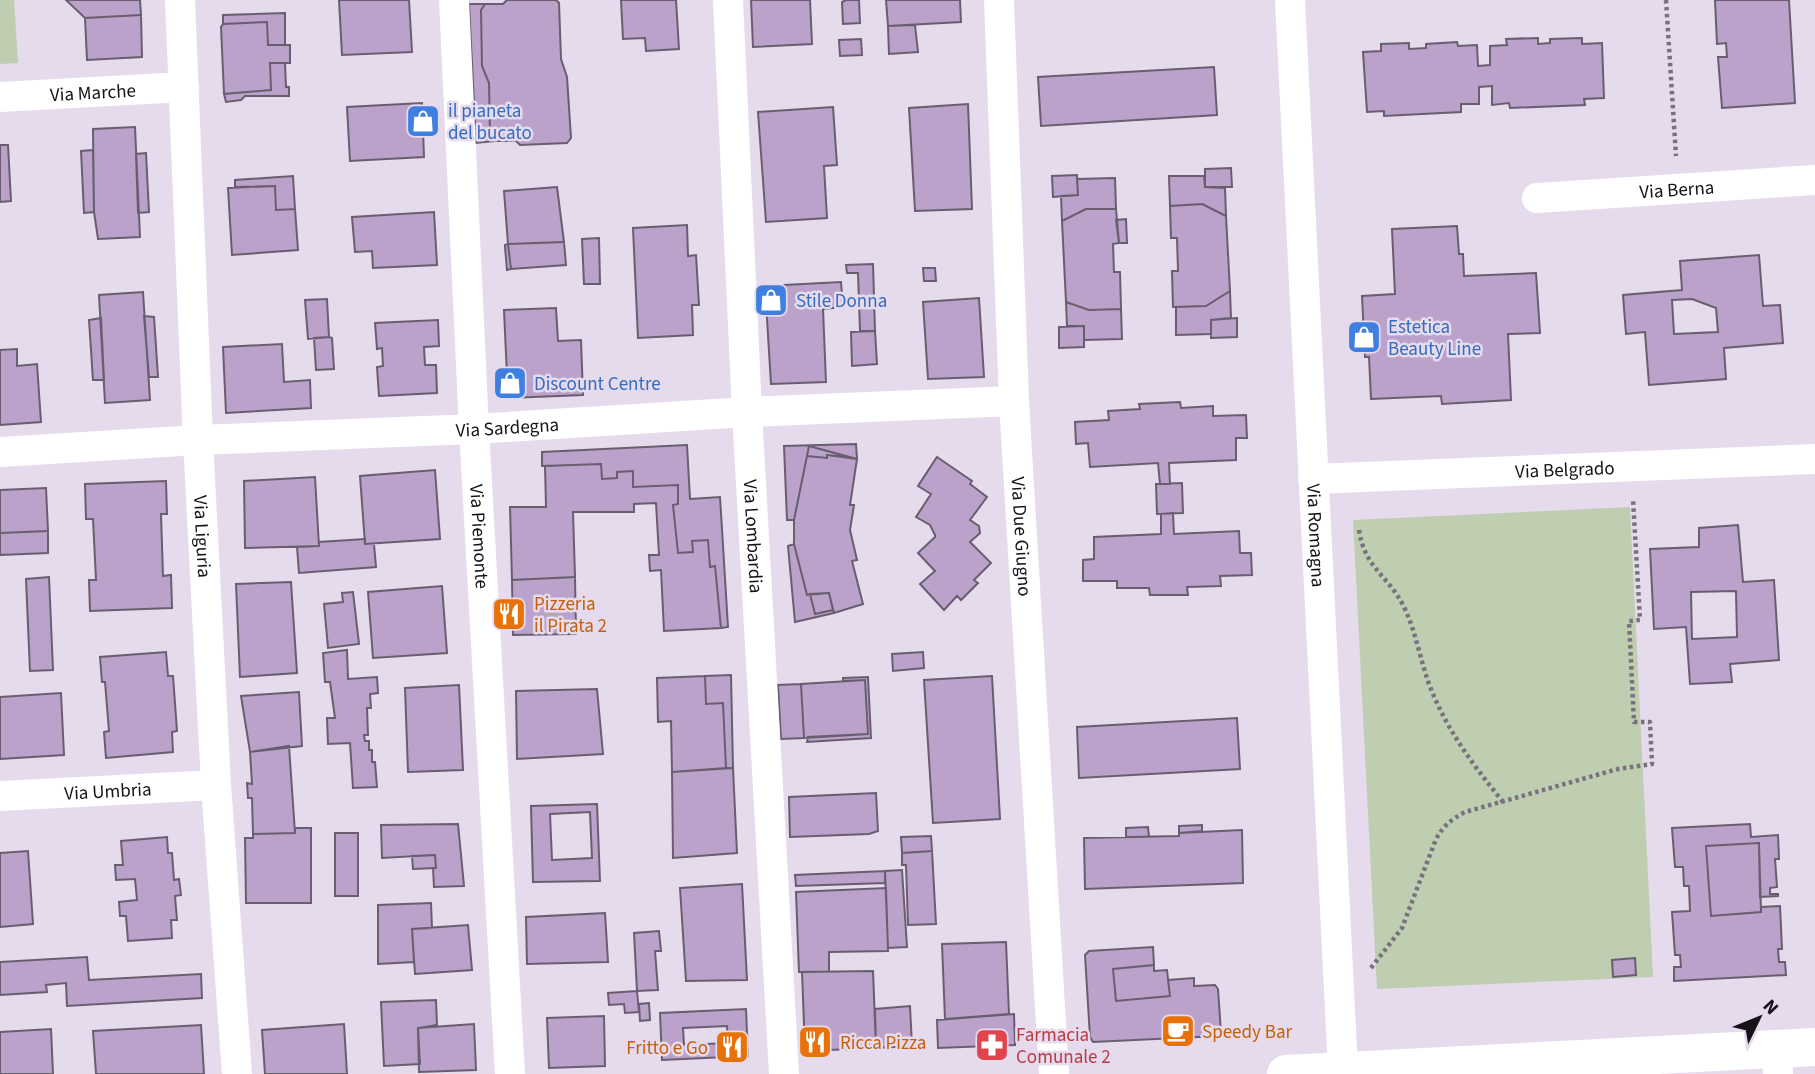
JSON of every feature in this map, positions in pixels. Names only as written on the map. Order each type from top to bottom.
[{"type":"street","name":"Via Liguria","points":[[180,0],[198,440],[216,785],[237,1074]]},
{"type":"street","name":"Via Piemonte","points":[[454,0],[474,429],[510,1074]]},
{"type":"street","name":"Via Lombardia","points":[[728,0],[747,412],[784,1074]]},
{"type":"street","name":"Via Due Giugno","points":[[999,0],[1014,401],[1054,1074]]},
{"type":"street","name":"Via Romagna","points":[[1290,0],[1343,1071]]},
{"type":"street","name":"Via Marche","points":[[0,97],[184,87]]},
{"type":"street","name":"Via Berna","points":[[1537,198],[1815,180]]},
{"type":"street","name":"Via Sardegna","points":[[0,453],[198,440],[474,429],[747,412],[1014,401]]},
{"type":"street","name":"Via Belgrado","points":[[1313,479],[1815,459]]},
{"type":"street","name":"Via Umbria","points":[[0,796],[216,785]]},
{"type":"street","points":[[1286,1074],[1777,1061],[1815,1046]]},
{"type":"path","points":[[1666,0],[1678,189]]},
{"type":"path","points":[[1371,976],[1371,966],[1402,928],[1436,839],[1454,818],[1618,769],[1652,764],[1650,722],[1634,722],[1629,621],[1640,620],[1632,466]]},
{"type":"path","points":[[1359,530],[1361,544],[1369,562],[1397,594],[1404,607],[1429,682],[1453,734],[1503,802]]},
{"type":"green space","points":[[0,0],[14,0],[18,63],[0,64]]},
{"type":"green space","points":[[1630,507],[1653,977],[1377,989],[1353,520]]},
{"type":"building","points":[[66,0],[140,0],[141,15],[85,18]]},
{"type":"building","points":[[339,0],[409,0],[412,52],[342,55]]},
{"type":"building","points":[[507,0],[556,0],[559,3],[561,59],[567,77],[571,138],[567,143],[520,145],[516,141],[495,141],[490,136],[489,83],[482,66],[481,10],[485,4],[503,4]]},
{"type":"building","points":[[621,0],[676,0],[679,49],[646,51],[645,38],[623,39]]},
{"type":"building","points":[[751,0],[810,0],[812,44],[753,47]]},
{"type":"building","points":[[859,0],[860,23],[843,24],[842,2]]},
{"type":"building","points":[[886,0],[960,0],[961,22],[888,26]]},
{"type":"building","points":[[1715,0],[1789,0],[1795,103],[1722,108],[1718,57],[1727,57],[1726,43],[1717,44]]},
{"type":"building","points":[[469,4],[485,4],[481,10],[482,66],[489,83],[490,136],[495,141],[476,143]]},
{"type":"building","points":[[285,13],[285,45],[268,45],[267,22],[223,24],[223,15]]},
{"type":"building","points":[[141,15],[142,57],[87,60],[85,18]]},
{"type":"building","points":[[267,22],[268,45],[290,45],[290,63],[270,63],[271,90],[224,94],[221,27],[223,24]]},
{"type":"building","points":[[915,25],[918,52],[889,54],[888,26]]},
{"type":"building","points":[[1538,38],[1538,44],[1550,43],[1550,39],[1582,38],[1582,44],[1602,43],[1604,98],[1584,99],[1585,105],[1510,108],[1509,103],[1492,105],[1492,86],[1479,87],[1479,104],[1461,104],[1461,112],[1384,116],[1384,111],[1367,112],[1363,52],[1381,51],[1381,44],[1409,43],[1409,49],[1426,48],[1426,44],[1457,42],[1458,46],[1477,45],[1478,66],[1490,65],[1490,46],[1507,45],[1506,39]]},
{"type":"building","points":[[861,39],[862,55],[840,56],[839,40]]},
{"type":"building","points":[[270,63],[285,63],[289,96],[245,96],[241,100],[226,102],[224,94],[271,90]]},
{"type":"building","points":[[1214,67],[1217,115],[1041,126],[1038,77]]},
{"type":"building","points":[[422,103],[424,157],[350,161],[347,107]]},
{"type":"building","points":[[968,104],[972,209],[915,211],[909,108]]},
{"type":"building","points":[[833,107],[837,165],[824,166],[827,218],[766,222],[758,112]]},
{"type":"building","points":[[135,127],[140,237],[98,239],[94,212],[93,129]]},
{"type":"building","points":[[0,145],[8,145],[11,201],[0,202]]},
{"type":"building","points":[[93,150],[94,212],[84,213],[81,151]]},
{"type":"building","points":[[146,153],[149,212],[138,213],[136,154]]},
{"type":"building","points":[[1231,168],[1232,187],[1205,187],[1205,169]]},
{"type":"building","points":[[1077,175],[1078,195],[1053,197],[1052,176]]},
{"type":"building","points":[[293,176],[295,209],[276,210],[275,186],[235,187],[235,180]]},
{"type":"building","points":[[1169,176],[1204,176],[1205,187],[1225,188],[1226,216],[1202,204],[1170,206]]},
{"type":"building","points":[[1115,178],[1116,209],[1086,209],[1062,221],[1061,196],[1078,195],[1077,179]]},
{"type":"building","points":[[275,186],[276,210],[295,209],[298,250],[232,255],[228,188]]},
{"type":"building","points":[[557,187],[564,242],[508,244],[504,191]]},
{"type":"building","points":[[1202,204],[1226,216],[1230,291],[1206,306],[1173,307],[1172,271],[1178,271],[1177,238],[1171,238],[1170,206]]},
{"type":"building","points":[[1086,209],[1116,209],[1119,243],[1113,244],[1114,272],[1120,272],[1121,309],[1089,310],[1066,302],[1062,221]]},
{"type":"building","points":[[434,212],[437,265],[373,268],[372,251],[355,252],[352,217]]},
{"type":"building","points":[[1126,219],[1127,243],[1119,243],[1116,220]]},
{"type":"building","points":[[687,225],[688,256],[696,255],[699,305],[692,305],[693,335],[638,338],[633,228]]},
{"type":"building","points":[[1457,226],[1464,276],[1536,273],[1540,333],[1508,334],[1511,400],[1442,404],[1441,396],[1371,399],[1369,357],[1365,357],[1362,296],[1395,294],[1392,229]]},
{"type":"building","points":[[599,238],[600,284],[584,284],[582,239]]},
{"type":"building","points":[[564,242],[566,265],[511,269],[508,244]]},
{"type":"building","points":[[508,244],[511,269],[507,270],[505,245]]},
{"type":"building","points":[[1759,255],[1763,306],[1780,305],[1783,343],[1724,348],[1726,379],[1649,385],[1645,332],[1626,334],[1623,295],[1682,290],[1680,261]],"holes":[[[1692,299],[1716,308],[1718,332],[1674,334],[1672,300]]]},
{"type":"building","points":[[873,264],[875,331],[860,331],[858,273],[847,273],[846,265]]},
{"type":"building","points":[[923,268],[935,268],[936,281],[924,281]]},
{"type":"building","points":[[841,282],[843,307],[823,309],[826,382],[771,384],[765,286]]},
{"type":"building","points":[[1230,291],[1231,318],[1211,320],[1211,334],[1176,335],[1176,307],[1206,306]]},
{"type":"building","points":[[143,292],[150,400],[105,403],[99,295]]},
{"type":"building","points":[[979,298],[984,377],[928,379],[923,302]]},
{"type":"building","points":[[327,299],[329,337],[308,339],[305,300]]},
{"type":"building","points":[[1066,302],[1089,310],[1121,309],[1122,339],[1084,340],[1084,326],[1067,326]]},
{"type":"building","points":[[556,308],[558,341],[581,340],[583,395],[508,398],[504,310]]},
{"type":"building","points":[[144,316],[154,317],[158,377],[149,377]]},
{"type":"building","points":[[101,318],[104,380],[93,380],[89,320]]},
{"type":"building","points":[[1237,318],[1237,337],[1211,338],[1211,320]]},
{"type":"building","points":[[438,320],[439,346],[424,347],[425,365],[436,365],[437,393],[379,396],[377,367],[383,366],[382,348],[377,349],[375,323]]},
{"type":"building","points":[[1084,326],[1084,347],[1059,348],[1059,327]]},
{"type":"building","points":[[875,331],[877,364],[852,366],[851,332]]},
{"type":"building","points":[[314,338],[332,338],[334,369],[316,370]]},
{"type":"building","points":[[282,344],[284,382],[310,380],[311,408],[226,413],[223,347]]},
{"type":"building","points":[[17,349],[17,366],[37,364],[41,422],[0,425],[0,350]]},
{"type":"building","points":[[1180,402],[1181,408],[1213,406],[1213,416],[1246,415],[1247,438],[1236,438],[1236,460],[1169,463],[1170,484],[1160,484],[1158,463],[1090,467],[1088,443],[1076,444],[1075,422],[1109,420],[1108,411],[1140,409],[1139,404]]},
{"type":"building","points":[[856,444],[857,459],[809,446],[794,520],[787,520],[784,446]]},
{"type":"building","points":[[687,445],[690,499],[720,497],[728,627],[721,628],[715,566],[710,567],[708,540],[692,541],[693,552],[678,553],[673,505],[678,504],[678,485],[633,487],[633,471],[617,472],[617,478],[602,479],[601,464],[542,466],[542,452]]},
{"type":"building","points":[[809,446],[849,457],[807,456]]},
{"type":"building","points":[[827,455],[857,459],[850,505],[854,505],[850,530],[857,560],[852,561],[863,604],[834,613],[829,593],[807,595],[794,544],[794,520],[807,456],[827,458]]},
{"type":"building","points":[[937,457],[972,481],[970,484],[987,497],[970,520],[979,526],[980,533],[970,542],[991,563],[974,580],[978,583],[961,600],[957,596],[944,610],[920,584],[935,571],[918,553],[935,535],[930,525],[916,517],[931,494],[918,486]]},
{"type":"building","points":[[601,464],[602,479],[617,478],[617,472],[633,471],[633,487],[678,485],[678,504],[673,505],[678,553],[693,552],[692,541],[708,540],[710,567],[715,566],[721,628],[664,631],[661,570],[650,571],[649,555],[659,555],[656,503],[634,504],[634,512],[573,512],[575,577],[512,580],[510,507],[546,507],[545,466]]},
{"type":"building","points":[[435,470],[440,539],[365,544],[360,476]]},
{"type":"building","points":[[315,477],[319,546],[245,548],[244,481]]},
{"type":"building","points":[[166,481],[167,514],[161,514],[163,576],[171,575],[172,608],[90,611],[89,580],[96,580],[93,519],[86,519],[85,484]]},
{"type":"building","points":[[1182,483],[1183,513],[1157,514],[1156,484]]},
{"type":"building","points":[[46,488],[48,531],[0,533],[0,490]]},
{"type":"building","points":[[1173,513],[1174,534],[1239,531],[1240,553],[1251,553],[1252,575],[1220,576],[1221,586],[1187,587],[1188,595],[1150,595],[1149,588],[1117,588],[1117,581],[1083,581],[1083,560],[1094,559],[1094,537],[1161,534],[1161,514]]},
{"type":"building","points":[[1738,525],[1743,582],[1774,580],[1779,660],[1730,664],[1732,682],[1690,684],[1686,627],[1654,629],[1650,549],[1699,547],[1699,528]],"holes":[[[1736,591],[1737,637],[1692,639],[1691,592]]]},
{"type":"building","points":[[48,531],[48,553],[0,555],[0,533]]},
{"type":"building","points":[[365,539],[365,544],[374,544],[376,567],[299,573],[297,547],[319,546],[319,542]]},
{"type":"building","points":[[794,544],[807,595],[810,594],[815,614],[833,610],[834,613],[795,622],[788,546]]},
{"type":"building","points":[[49,577],[53,670],[30,671],[26,579]]},
{"type":"building","points":[[575,577],[576,634],[513,635],[512,580]]},
{"type":"building","points":[[291,582],[297,673],[240,677],[236,584]]},
{"type":"building","points":[[442,586],[447,653],[373,658],[368,592]]},
{"type":"building","points":[[353,592],[359,644],[328,648],[324,604],[343,602],[342,593]]},
{"type":"building","points":[[829,593],[833,610],[815,614],[810,594]]},
{"type":"building","points":[[347,650],[348,679],[377,677],[378,693],[370,694],[371,708],[367,708],[368,735],[364,735],[365,741],[369,741],[369,750],[372,750],[372,762],[375,762],[377,787],[353,788],[350,743],[328,744],[327,718],[335,718],[330,682],[325,682],[323,653]]},
{"type":"building","points":[[166,652],[168,676],[173,676],[177,731],[172,732],[173,752],[106,758],[104,732],[109,731],[100,657]]},
{"type":"building","points":[[923,652],[924,668],[893,671],[892,654]]},
{"type":"building","points":[[731,675],[733,768],[726,768],[723,703],[706,704],[705,676]]},
{"type":"building","points":[[705,676],[706,704],[723,703],[726,768],[672,772],[671,721],[658,722],[657,678]]},
{"type":"building","points":[[992,676],[1000,819],[933,823],[924,680]]},
{"type":"building","points":[[868,677],[871,738],[807,742],[808,737],[868,734],[865,680],[843,681],[843,678]]},
{"type":"building","points":[[865,680],[868,734],[804,738],[801,684]]},
{"type":"building","points":[[801,684],[804,738],[781,739],[778,685]]},
{"type":"building","points":[[459,685],[463,770],[408,772],[405,688]]},
{"type":"building","points":[[597,689],[603,754],[517,759],[516,691]]},
{"type":"building","points":[[299,692],[302,746],[250,752],[241,696]]},
{"type":"building","points":[[61,693],[64,755],[0,759],[0,697]]},
{"type":"building","points":[[1237,718],[1240,769],[1079,778],[1077,727]]},
{"type":"building","points":[[289,746],[295,833],[253,834],[252,798],[248,798],[247,783],[252,784],[250,752]]},
{"type":"building","points":[[733,768],[737,853],[673,858],[672,772]]},
{"type":"building","points":[[876,793],[878,831],[869,834],[790,837],[789,797]]},
{"type":"building","points":[[597,804],[600,881],[533,882],[531,806]],"holes":[[[590,812],[592,858],[552,860],[550,814]]]},
{"type":"building","points":[[458,824],[464,886],[434,887],[435,855],[382,858],[381,825]]},
{"type":"building","points":[[1750,824],[1751,837],[1778,835],[1779,859],[1775,859],[1777,887],[1770,888],[1770,894],[1778,896],[1760,897],[1759,843],[1706,846],[1711,916],[1761,912],[1761,907],[1780,906],[1782,949],[1778,949],[1779,962],[1785,962],[1786,975],[1674,981],[1674,967],[1681,967],[1680,955],[1675,955],[1672,912],[1690,911],[1689,886],[1684,886],[1683,867],[1675,867],[1672,828]]},
{"type":"building","points":[[1202,825],[1202,831],[1179,833],[1179,826]]},
{"type":"building","points":[[1148,827],[1149,837],[1126,837],[1126,828]]},
{"type":"building","points":[[295,828],[311,828],[311,903],[246,903],[245,838],[253,838],[253,834],[295,833]]},
{"type":"building","points":[[1242,830],[1243,883],[1085,889],[1084,838],[1179,836],[1179,833]]},
{"type":"building","points":[[335,833],[358,833],[358,896],[335,896]]},
{"type":"building","points":[[931,836],[932,851],[902,853],[901,837]]},
{"type":"building","points":[[167,837],[168,853],[172,853],[174,880],[179,879],[181,895],[175,896],[177,920],[171,920],[172,938],[128,941],[126,916],[120,916],[119,902],[137,900],[135,879],[116,880],[115,865],[123,865],[121,841]]},
{"type":"building","points":[[1759,843],[1761,912],[1711,916],[1706,846]]},
{"type":"building","points":[[28,851],[33,924],[0,927],[0,853]]},
{"type":"building","points":[[932,851],[936,924],[908,925],[906,865],[902,865],[902,853]]},
{"type":"building","points":[[435,855],[436,868],[413,869],[412,856]]},
{"type":"building","points":[[902,870],[907,947],[888,948],[885,871]]},
{"type":"building","points":[[885,871],[885,883],[796,886],[795,875]]},
{"type":"building","points":[[742,884],[747,980],[686,981],[680,888]]},
{"type":"building","points":[[886,888],[888,951],[829,952],[829,972],[799,972],[796,892]]},
{"type":"building","points":[[431,903],[432,928],[412,929],[414,962],[378,964],[378,905]]},
{"type":"building","points":[[605,913],[608,962],[527,964],[526,917]]},
{"type":"building","points":[[468,925],[472,970],[415,974],[412,929]]},
{"type":"building","points":[[659,931],[661,951],[655,951],[658,990],[637,991],[634,933]]},
{"type":"building","points":[[1006,942],[1009,1014],[945,1019],[942,944]]},
{"type":"building","points":[[1153,947],[1154,965],[1113,969],[1116,1001],[1170,996],[1168,980],[1194,978],[1194,986],[1215,985],[1218,989],[1221,1033],[1219,1036],[1093,1042],[1090,1037],[1085,955],[1089,951]]},
{"type":"building","points":[[87,957],[89,980],[201,974],[202,998],[67,1006],[66,983],[46,985],[47,992],[0,995],[0,962]]},
{"type":"building","points":[[1635,958],[1636,975],[1613,977],[1612,960]]},
{"type":"building","points":[[1154,965],[1154,971],[1167,970],[1170,996],[1116,1001],[1113,969]]},
{"type":"building","points":[[873,971],[876,1048],[805,1051],[802,972]]},
{"type":"building","points":[[637,991],[639,1012],[625,1013],[624,1004],[609,1005],[608,993]]},
{"type":"building","points":[[436,1000],[437,1025],[418,1028],[420,1064],[384,1066],[381,1002]]},
{"type":"building","points":[[649,1003],[650,1020],[640,1021],[639,1004]]},
{"type":"building","points":[[910,1006],[912,1046],[876,1048],[875,1009]]},
{"type":"building","points":[[746,1009],[748,1056],[662,1060],[660,1013]],"holes":[[[727,1026],[728,1043],[684,1045],[683,1028]]]},
{"type":"building","points":[[1014,1014],[1015,1045],[938,1048],[937,1020]]},
{"type":"building","points":[[604,1016],[605,1066],[549,1068],[547,1018]]},
{"type":"building","points":[[344,1024],[347,1074],[265,1074],[262,1030]]},
{"type":"building","points":[[474,1024],[476,1070],[419,1072],[418,1028]]},
{"type":"building","points":[[201,1025],[204,1074],[96,1074],[93,1031]]},
{"type":"building","points":[[51,1029],[53,1074],[0,1074],[0,1032]]},
{"type":"place","name":"il pianeta del bucato","points":[[423,121]]},
{"type":"place","name":"Stile Donna","points":[[771,300]]},
{"type":"place","name":"Estetica Beauty Line","points":[[1364,337]]},
{"type":"place","name":"Discount Centre","points":[[510,383]]},
{"type":"place","name":"Pizzeria il Pirata 2","points":[[509,614]]},
{"type":"place","name":"Speedy Bar","points":[[1178,1031]]},
{"type":"place","name":"Ricca Pizza","points":[[815,1042]]},
{"type":"place","name":"Farmacia Comunale 2","points":[[992,1045]]},
{"type":"place","name":"Fritto e Go","points":[[732,1047]]}]
